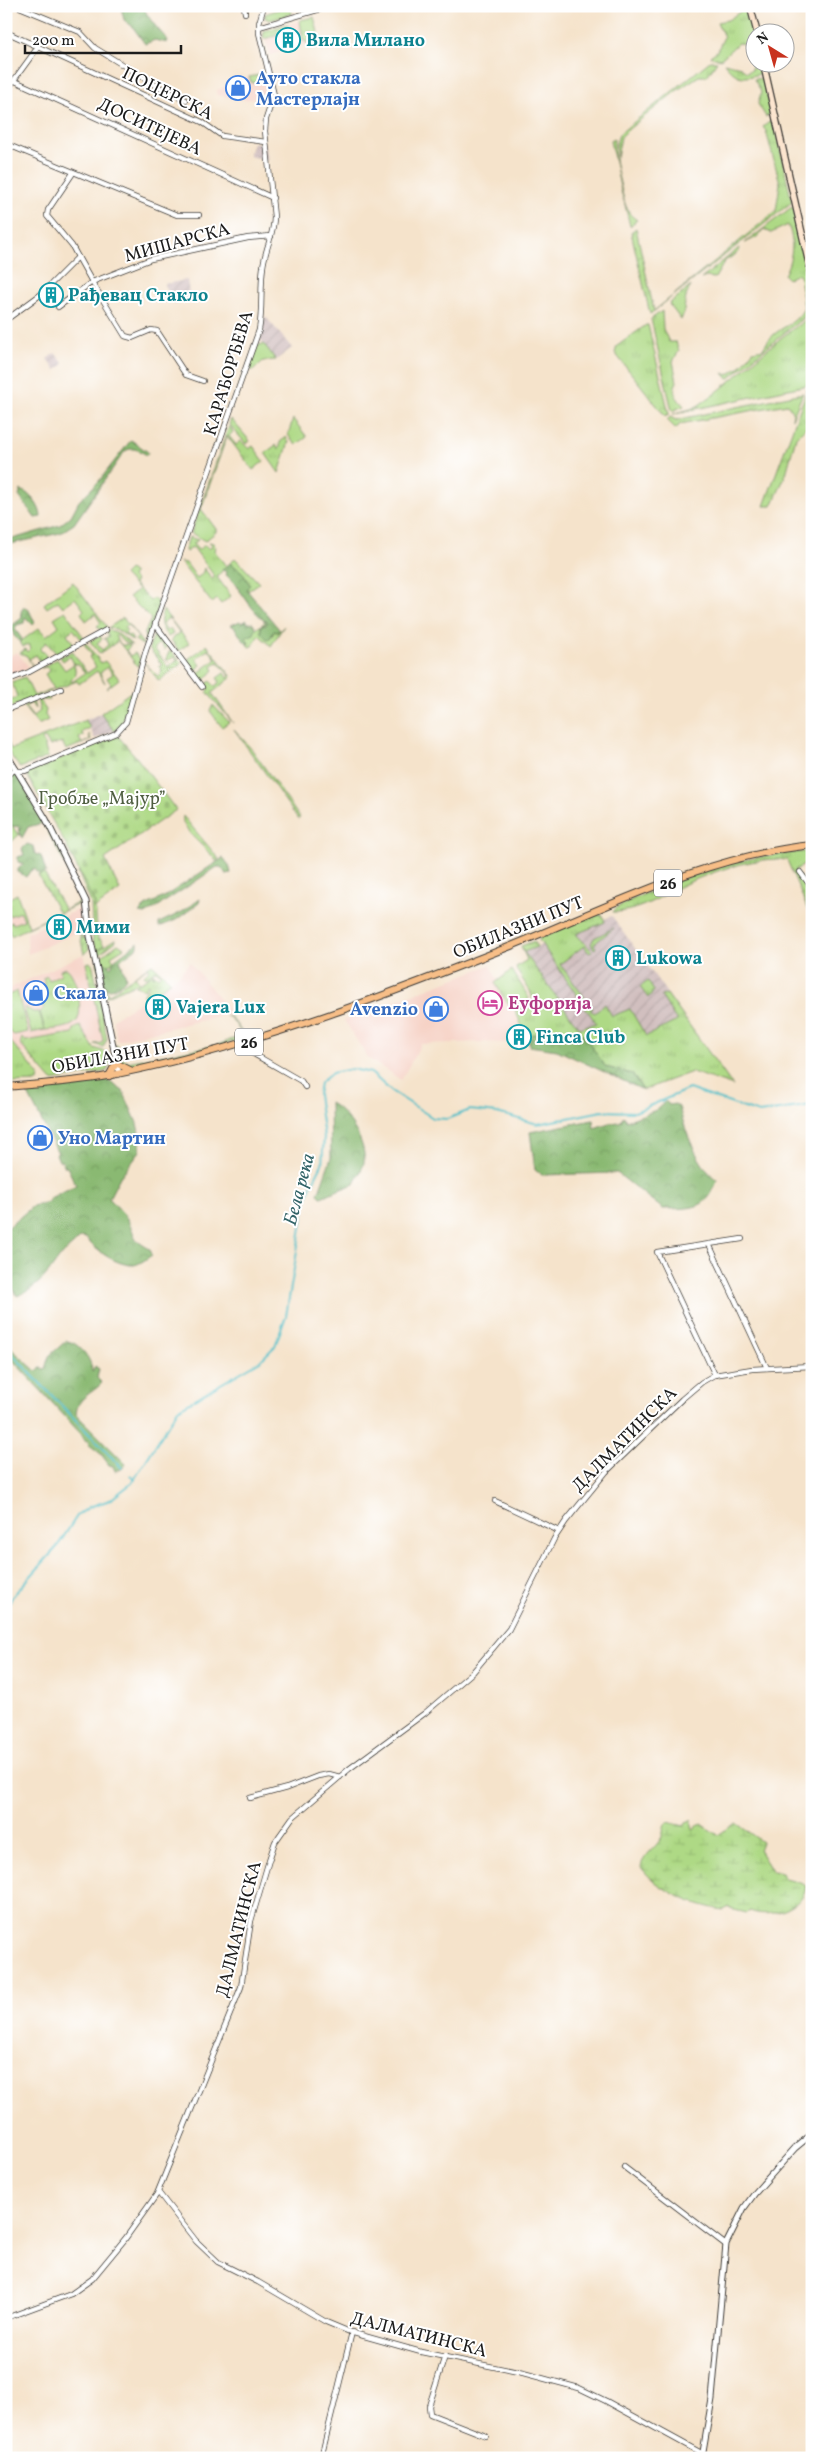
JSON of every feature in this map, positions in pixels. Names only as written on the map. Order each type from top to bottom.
[{"type":"main road","points":[[750,6],[754,22]]},
{"type":"main road","points":[[765,72],[812,276]]},
{"type":"main road","name":"ОБИЛАЗНИ ПУТ","points":[[6,1088],[109,1076],[238,1045],[374,1000],[706,869],[751,855],[812,845]]},
{"type":"main road","points":[[109,1076],[116,1063],[132,1071]]},
{"type":"street","points":[[18,6],[80,32],[95,48],[158,86],[186,100]]},
{"type":"street","points":[[244,6],[245,13]]},
{"type":"street","name":"КАРАЂОРЂЕВА","points":[[16,770],[25,771],[116,733],[123,728],[132,707],[143,658],[259,330],[263,310],[263,267],[274,227],[273,198],[266,142],[266,119],[274,95],[259,26],[264,6]]},
{"type":"street","points":[[259,26],[331,6]]},
{"type":"street","name":"ПОЦЕРСКА","points":[[6,32],[202,122],[222,136],[266,142]]},
{"type":"street","points":[[6,91],[38,47]]},
{"type":"street","name":"ДОСИТЕЈЕВА","points":[[15,81],[273,198]]},
{"type":"street","points":[[6,144],[177,215],[199,215]]},
{"type":"street","points":[[73,173],[48,210],[47,216],[72,246],[125,336],[132,338],[151,330],[157,332],[186,375],[203,381]]},
{"type":"street","name":"МИШАРСКА","points":[[58,307],[92,282],[151,259],[248,238],[271,236]]},
{"type":"street","points":[[6,320],[40,295],[78,257]]},
{"type":"street","points":[[155,624],[202,687]]},
{"type":"street","points":[[6,682],[29,672],[106,630]]},
{"type":"street","points":[[6,710],[62,689]]},
{"type":"street","points":[[6,753],[49,825],[86,901],[90,936],[119,1074]]},
{"type":"street","points":[[6,776],[16,770]]},
{"type":"street","points":[[800,872],[812,888]]},
{"type":"street","points":[[238,1045],[301,1081],[305,1087]]},
{"type":"street","points":[[715,1375],[657,1252],[742,1239]]},
{"type":"street","points":[[708,1244],[767,1368]]},
{"type":"street","name":"ДАЛМАТИНСКА","points":[[6,2318],[72,2294],[92,2279],[125,2239],[158,2192],[241,1987],[251,1921],[275,1842],[292,1818],[340,1777],[425,1713],[474,1672],[509,1628],[559,1531],[606,1472],[702,1382],[715,1375],[767,1368],[812,1366]]},
{"type":"street","points":[[495,1501],[559,1531]]},
{"type":"street","points":[[250,1798],[287,1788],[318,1776],[329,1774],[340,1777]]},
{"type":"street","points":[[703,2456],[712,2399],[726,2245],[744,2208],[755,2193],[800,2144],[812,2134]]},
{"type":"street","points":[[624,2167],[726,2245]]},
{"type":"street","name":"ДАЛМАТИНСКА","points":[[158,2192],[196,2241],[218,2262],[258,2282],[326,2322],[352,2332],[421,2352],[523,2373],[579,2388],[606,2401],[703,2456]]},
{"type":"street","points":[[321,2458],[352,2332]]},
{"type":"street","points":[[445,2356],[429,2406],[430,2414],[486,2436]]},
{"type":"shaded area","points":[[314,17],[320,40],[270,55],[266,41],[262,37],[264,31]]},
{"type":"shaded area","points":[[263,74],[268,95],[246,100],[217,95],[217,90],[230,85],[229,82]]},
{"type":"shaded area","points":[[253,142],[263,144],[266,148],[268,161],[249,156]]},
{"type":"shaded area","points":[[187,280],[190,299],[175,304],[164,284]]},
{"type":"shaded area","points":[[265,316],[292,348],[276,360],[260,339]]},
{"type":"shaded area","points":[[55,353],[64,364],[56,370],[47,359]]},
{"type":"shaded area","points":[[17,652],[28,666],[27,669],[6,679],[6,658]]},
{"type":"shaded area","points":[[101,713],[114,731],[95,739],[86,720]]},
{"type":"shaded area","points":[[794,859],[812,859],[812,884],[800,866]]},
{"type":"shaded area","points":[[17,894],[29,927],[11,936],[6,924],[6,900]]},
{"type":"shaded area","points":[[84,907],[87,928],[28,954],[27,933]]},
{"type":"shaded area","points":[[612,916],[733,1086],[692,1072],[643,1090],[632,1074],[606,1067],[524,952]]},
{"type":"shaded area","points":[[84,954],[103,1041],[21,1053],[6,1036],[6,990]]},
{"type":"shaded area","points":[[190,962],[231,1013],[117,1041],[113,1019],[159,990],[179,975]]},
{"type":"shaded area","points":[[490,965],[529,1044],[482,1042],[421,1044],[401,1080],[368,1058],[344,1020]]},
{"type":"green space","points":[[144,6],[150,19],[168,40],[167,43],[155,40],[145,44],[132,26],[124,20],[121,7]]},
{"type":"green space","points":[[747,7],[750,22],[746,22],[746,44],[738,43],[721,59],[710,56],[717,51],[724,37],[717,22],[728,20]]},
{"type":"green space","points":[[283,8],[284,10],[291,8],[292,14],[270,20],[265,18],[265,14]]},
{"type":"green space","points":[[314,17],[320,40],[307,44],[306,41],[303,41],[300,20]]},
{"type":"green space","points":[[287,24],[290,32],[276,34],[276,36],[263,39],[264,31]]},
{"type":"green space","points":[[710,61],[717,61],[707,76],[699,76],[676,91],[621,137],[617,157],[616,144],[619,134]]},
{"type":"green space","points":[[724,63],[741,67],[746,72],[763,73],[741,77],[733,73]]},
{"type":"green space","points":[[263,74],[265,81],[251,82],[249,77]]},
{"type":"green space","points":[[763,78],[771,113],[766,117],[758,104],[761,92],[754,79]]},
{"type":"green space","points":[[773,119],[792,202],[654,311],[776,211],[780,183],[766,131],[763,127]]},
{"type":"green space","points":[[614,138],[615,154],[617,170],[610,141]]},
{"type":"green space","points":[[624,200],[630,213],[637,220],[630,226]]},
{"type":"green space","points":[[793,206],[812,291],[812,311],[728,379],[723,373],[728,375],[740,367],[753,351],[763,349],[773,335],[795,320],[804,308],[800,276],[797,274],[788,279],[784,275],[792,250],[788,225],[771,233],[764,229],[757,237],[745,243]]},
{"type":"green space","points":[[636,228],[654,311],[650,314],[631,232]]},
{"type":"green space","points":[[739,248],[739,252],[725,261],[715,278],[706,277],[701,279]]},
{"type":"green space","points":[[691,286],[686,296],[681,320],[669,304]]},
{"type":"green space","points":[[662,311],[663,329],[669,342],[676,342],[679,351],[673,361],[677,382],[675,392],[677,398],[684,406],[672,411],[651,319]]},
{"type":"green space","points":[[812,316],[812,384],[673,414],[699,405]]},
{"type":"green space","points":[[648,325],[669,414],[665,416],[615,353],[617,346]]},
{"type":"green space","points":[[264,344],[276,360],[263,361],[253,371],[249,368],[258,345]]},
{"type":"green space","points":[[812,389],[812,421],[796,437],[786,474],[772,506],[764,506],[807,390]]},
{"type":"green space","points":[[803,393],[792,419],[793,411],[787,404],[680,424],[676,429],[667,420],[670,417],[676,420]]},
{"type":"green space","points":[[231,419],[250,441],[246,444],[229,424]]},
{"type":"green space","points":[[293,419],[307,437],[296,445],[288,435]]},
{"type":"green space","points":[[229,426],[233,432],[229,436],[236,445],[241,441],[249,449],[253,446],[264,461],[253,470],[227,436],[201,509],[216,529],[216,532],[205,541],[191,533]]},
{"type":"green space","points":[[286,437],[289,442],[279,473],[265,453],[276,445],[278,449],[280,442]]},
{"type":"green space","points":[[131,440],[148,452],[147,455],[134,449],[125,451],[74,524],[60,533],[6,545],[6,538],[16,538],[60,525],[71,516],[79,501],[99,481]]},
{"type":"green space","points":[[21,490],[34,501],[41,513],[41,517],[35,518],[19,496]]},
{"type":"green space","points":[[189,537],[198,540],[193,544],[198,550],[205,545],[209,549],[212,546],[209,542],[213,543],[216,548],[214,550],[226,566],[217,577],[231,596],[221,604],[217,599],[212,603],[180,562],[186,563],[197,578],[202,574],[204,568],[212,579],[215,577],[193,547],[186,552]]},
{"type":"green space","points":[[235,558],[259,583],[248,591],[242,572],[230,563]]},
{"type":"green space","points":[[230,563],[242,572],[250,585],[246,589],[279,629],[278,632],[274,631],[270,638],[267,639],[261,633],[261,626],[266,625],[267,620],[257,614],[236,585],[226,575],[227,572],[222,570]]},
{"type":"green space","points":[[129,570],[134,574],[132,577],[136,581],[134,584],[150,601],[154,598],[159,604],[146,640],[144,635],[151,619],[129,597],[138,590],[124,575]]},
{"type":"green space","points":[[73,582],[107,627],[101,631],[97,626],[101,623],[95,614],[86,621],[81,613],[84,610],[75,598],[63,607],[58,601],[47,608],[44,604]]},
{"type":"green space","points":[[24,607],[28,608],[35,623],[33,625],[25,617],[24,623],[17,625],[15,629],[22,639],[20,642],[14,636],[11,626],[22,618],[21,611]]},
{"type":"green space","points":[[163,610],[189,643],[179,651],[171,640],[180,633],[169,618],[162,623],[166,631],[170,629],[173,634],[168,637],[165,634],[161,625]]},
{"type":"green space","points":[[65,611],[85,639],[82,640],[73,629],[67,634],[74,644],[57,654],[46,642],[40,649],[42,652],[44,651],[47,659],[41,663],[36,655],[29,659],[33,667],[27,656],[20,653],[25,649],[27,652],[31,648],[28,644],[23,647],[20,642],[39,628],[46,636],[59,626],[54,618]]},
{"type":"green space","points":[[123,618],[135,633],[128,625],[124,627],[127,631],[125,633],[128,636],[130,635],[133,641],[116,629],[108,628]]},
{"type":"green space","points":[[247,620],[247,623],[253,623],[256,627],[254,634],[246,637],[249,644],[243,640],[231,625]]},
{"type":"green space","points":[[263,620],[268,622],[261,626],[261,631],[272,636],[274,631],[278,632],[284,626],[271,646],[259,635],[252,646],[249,647],[246,643],[248,644],[246,637],[265,622]]},
{"type":"green space","points":[[109,630],[116,632],[132,645],[123,642],[117,635],[115,636],[120,644],[118,641],[100,654],[90,641],[100,636],[102,639],[97,643],[102,650],[108,645],[106,639],[104,639],[109,636],[106,632]]},
{"type":"green space","points":[[157,634],[167,645],[165,650],[155,637],[159,644],[154,648],[168,667],[178,660],[173,657],[168,661],[166,659],[170,650],[182,663],[159,681],[145,663],[159,677],[162,670],[159,667],[162,665],[149,648],[154,635]]},
{"type":"green space","points":[[138,637],[144,645],[144,646],[135,640]]},
{"type":"green space","points":[[86,643],[101,663],[105,661],[119,679],[106,689],[111,684],[107,678],[113,674],[107,667],[100,673],[105,683],[97,671],[79,684],[77,681],[6,709],[6,699],[8,701],[17,697],[12,682],[6,684],[25,677],[34,696],[54,689],[45,674],[49,671],[47,667],[41,668],[57,659],[65,670],[74,664],[70,656],[63,661],[60,657],[72,651],[87,673],[96,667],[89,657],[92,655],[84,644]],"holes":[[[74,664],[78,664],[85,673],[72,682],[71,680],[76,675]]]},
{"type":"green space","points":[[121,645],[129,645],[130,647],[126,650],[130,656],[135,653],[140,659],[138,667]]},
{"type":"green space","points":[[207,645],[232,677],[212,693],[233,723],[207,692],[209,690],[206,685],[210,681],[215,686],[220,682],[217,678],[224,673],[228,678],[230,676],[218,662],[212,667],[214,670],[203,682],[197,674],[216,659],[209,649],[196,658],[201,665],[195,670],[187,660]]},
{"type":"green space","points":[[132,691],[121,725],[114,731],[101,713]]},
{"type":"green space","points":[[47,696],[50,700],[43,700],[42,698]]},
{"type":"green space","points":[[42,698],[39,700],[46,710],[45,715],[48,720],[38,725],[23,706],[33,701],[35,709],[31,703],[25,707],[33,717],[40,711],[37,700]]},
{"type":"green space","points":[[213,705],[229,722],[222,727],[210,711]]},
{"type":"green space","points":[[86,720],[90,728],[82,732],[83,736],[79,738],[82,744],[66,750],[62,742],[50,746],[45,738],[42,739],[48,757],[20,768],[6,749],[6,739],[11,749]]},
{"type":"green space","points":[[234,729],[253,751],[300,818],[298,819]]},
{"type":"green space","name":"Гробље „Мајур”","points":[[117,735],[176,810],[105,859],[120,890],[94,909],[95,904],[66,845],[27,775],[28,772]]},
{"type":"green space","points":[[13,773],[25,788],[43,823],[28,827],[22,838],[19,832],[20,827],[12,826],[6,816],[6,781]]},
{"type":"green space","points":[[34,805],[55,839],[83,902],[11,936],[6,924],[12,922],[13,924],[24,920],[21,912],[9,916],[6,900],[17,894],[29,927],[59,913],[38,875],[44,873],[65,910],[81,901],[71,876]]},
{"type":"green space","points":[[6,816],[17,833],[20,834],[10,843],[6,838]]},
{"type":"green space","points":[[183,816],[219,859],[216,861],[190,833],[185,827]]},
{"type":"green space","points":[[27,844],[33,846],[35,854],[41,856],[46,872],[40,875],[35,869],[31,870],[26,877],[18,872],[18,869],[24,864],[18,862],[18,857],[24,855],[22,849]]},
{"type":"green space","points":[[812,851],[812,859],[808,859],[806,864],[795,870],[812,896],[812,920],[787,860],[774,859],[759,860],[728,868],[685,884],[644,905],[620,912],[612,912],[619,906],[651,891],[729,864],[767,856]]},
{"type":"green space","points":[[223,858],[229,865],[231,873],[226,874],[221,867],[217,867],[154,909],[145,914],[140,913],[145,906],[164,897]]},
{"type":"green space","points":[[80,871],[95,904],[98,940],[100,939],[104,945],[98,950],[115,939],[116,941],[98,955],[93,940],[91,903],[78,872]]},
{"type":"green space","points":[[200,899],[199,903],[176,920],[159,927],[159,923],[182,912]]},
{"type":"green space","points":[[596,915],[602,915],[605,922],[576,934],[592,951],[589,953],[584,946],[560,964],[593,1009],[590,1009],[591,1011],[595,1013],[605,1004],[612,1016],[630,1009],[646,1036],[677,1021],[661,996],[667,994],[733,1086],[692,1072],[643,1090],[632,1074],[606,1067],[575,1037],[573,1039],[560,1032],[545,1030],[529,1043],[515,1010],[528,1007],[533,1000],[516,967],[527,960],[521,946],[534,941],[537,947],[524,952],[579,1028],[596,1023],[539,940],[541,936]]},
{"type":"green space","points":[[614,928],[594,944],[596,948],[594,949],[591,944],[594,938]]},
{"type":"green space","points":[[79,931],[82,933],[82,938],[87,939],[89,949],[84,954]]},
{"type":"green space","points":[[138,942],[138,947],[120,960],[126,977],[120,984],[107,989],[100,974],[98,958],[111,967],[114,960]]},
{"type":"green space","points":[[118,944],[124,948],[111,956],[114,961],[103,969],[99,961],[100,974],[108,995],[152,964],[171,981],[147,999],[143,996],[149,985],[147,984],[145,989],[135,986],[154,973],[153,977],[155,974],[158,977],[161,974],[156,970],[146,977],[144,975],[150,969],[148,967],[135,976],[139,982],[105,997],[97,962],[99,958]]},
{"type":"green space","points":[[90,962],[93,966],[107,1039],[103,1047],[95,1044],[102,1043],[103,1040],[86,963]]},
{"type":"green space","points":[[66,968],[70,971],[76,985],[80,1010],[79,1017],[70,1026],[45,1030],[40,1012],[44,1008],[38,1000],[46,993],[43,978],[47,976],[49,980],[61,974],[60,970]]},
{"type":"green space","points":[[512,970],[529,998],[523,1004],[508,1004],[495,983]]},
{"type":"green space","points":[[648,981],[654,991],[648,998],[640,987]]},
{"type":"green space","points":[[17,991],[28,1032],[14,1035],[6,1029],[6,996]]},
{"type":"green space","points":[[24,1007],[33,1012],[39,1012],[45,1030],[31,1033]]},
{"type":"green space","points":[[226,1016],[231,1017],[246,1038],[207,1049],[132,1065],[122,1064],[115,1045],[118,1046],[121,1057],[127,1062],[217,1045],[243,1035],[231,1018]]},
{"type":"green space","points":[[80,1026],[94,1048],[109,1053],[111,1061],[107,1071],[52,1081],[20,1044],[22,1038],[26,1041],[73,1033],[74,1029]]},
{"type":"green space","points":[[545,1030],[560,1032],[573,1039],[582,1033],[606,1067],[632,1074],[643,1090],[557,1050],[529,1046],[532,1034],[543,1034]]},
{"type":"green space","points":[[6,1036],[39,1075],[38,1082],[6,1083]]},
{"type":"green space","points":[[107,1080],[123,1091],[137,1123],[140,1139],[140,1151],[120,1177],[109,1198],[128,1220],[137,1240],[150,1249],[152,1255],[138,1264],[128,1265],[107,1256],[86,1238],[81,1237],[63,1254],[40,1281],[29,1290],[17,1296],[6,1275],[6,1229],[33,1206],[48,1202],[50,1198],[76,1185],[67,1167],[65,1167],[62,1161],[59,1161],[56,1154],[58,1153],[27,1092]]},
{"type":"green space","points":[[666,1101],[669,1105],[675,1104],[679,1107],[688,1136],[703,1166],[717,1180],[709,1197],[703,1203],[690,1208],[663,1209],[617,1173],[542,1175],[535,1170],[530,1132],[593,1120],[594,1128],[620,1122],[624,1116],[626,1121],[656,1110]]},
{"type":"green space","points":[[330,1103],[343,1113],[359,1137],[364,1154],[364,1162],[354,1184],[321,1197],[318,1194],[331,1158]]},
{"type":"green space","points":[[6,1341],[36,1371],[41,1368],[45,1369],[49,1356],[66,1341],[75,1344],[84,1352],[92,1367],[92,1372],[95,1366],[99,1369],[97,1378],[102,1383],[82,1400],[76,1414],[126,1464],[122,1469],[115,1471],[113,1466],[109,1465],[101,1454],[88,1444],[87,1440],[85,1441],[81,1434],[6,1353]]},
{"type":"green space","points":[[691,1820],[693,1829],[701,1824],[718,1835],[736,1823],[762,1842],[759,1850],[772,1871],[782,1872],[784,1879],[806,1886],[804,1894],[792,1906],[775,1913],[766,1914],[750,1911],[747,1913],[730,1909],[729,1907],[724,1910],[713,1908],[689,1901],[667,1890],[648,1876],[641,1867],[642,1863],[658,1843],[667,1822],[684,1826],[686,1822]]},
{"type":"waterway","name":"Бела река","points":[[6,1610],[12,1597],[57,1547],[77,1516],[89,1507],[110,1500],[132,1483],[178,1409],[260,1361],[275,1346],[286,1316],[305,1204],[310,1188],[322,1164],[324,1137],[318,1095],[320,1083],[332,1073],[352,1069],[371,1073],[391,1091],[433,1118],[447,1119],[470,1110],[497,1113],[538,1124],[602,1111],[635,1112],[689,1089],[759,1113],[812,1105]]},
{"type":"waterway","points":[[6,1348],[122,1468]]},
{"type":"waterway","name":"Бела река","points":[[130,1476],[135,1480]]},
{"type":"place","name":"Вила Милано","points":[[288,40]]},
{"type":"place","name":"Ауто стакла Мастерлајн","points":[[238,88]]},
{"type":"place","name":"Рађевац Стакло","points":[[51,295]]},
{"type":"place","name":"Мими","points":[[59,927]]},
{"type":"place","name":"Lukowa","points":[[618,958]]},
{"type":"place","name":"Скала","points":[[36,993]]},
{"type":"place","name":"Еуфорија","points":[[490,1003]]},
{"type":"place","name":"Vajera Lux","points":[[158,1007]]},
{"type":"place","name":"Avenzio","points":[[436,1009]]},
{"type":"place","name":"Finca Club","points":[[519,1037]]},
{"type":"place","name":"Уно Мартин","points":[[40,1138]]}]
